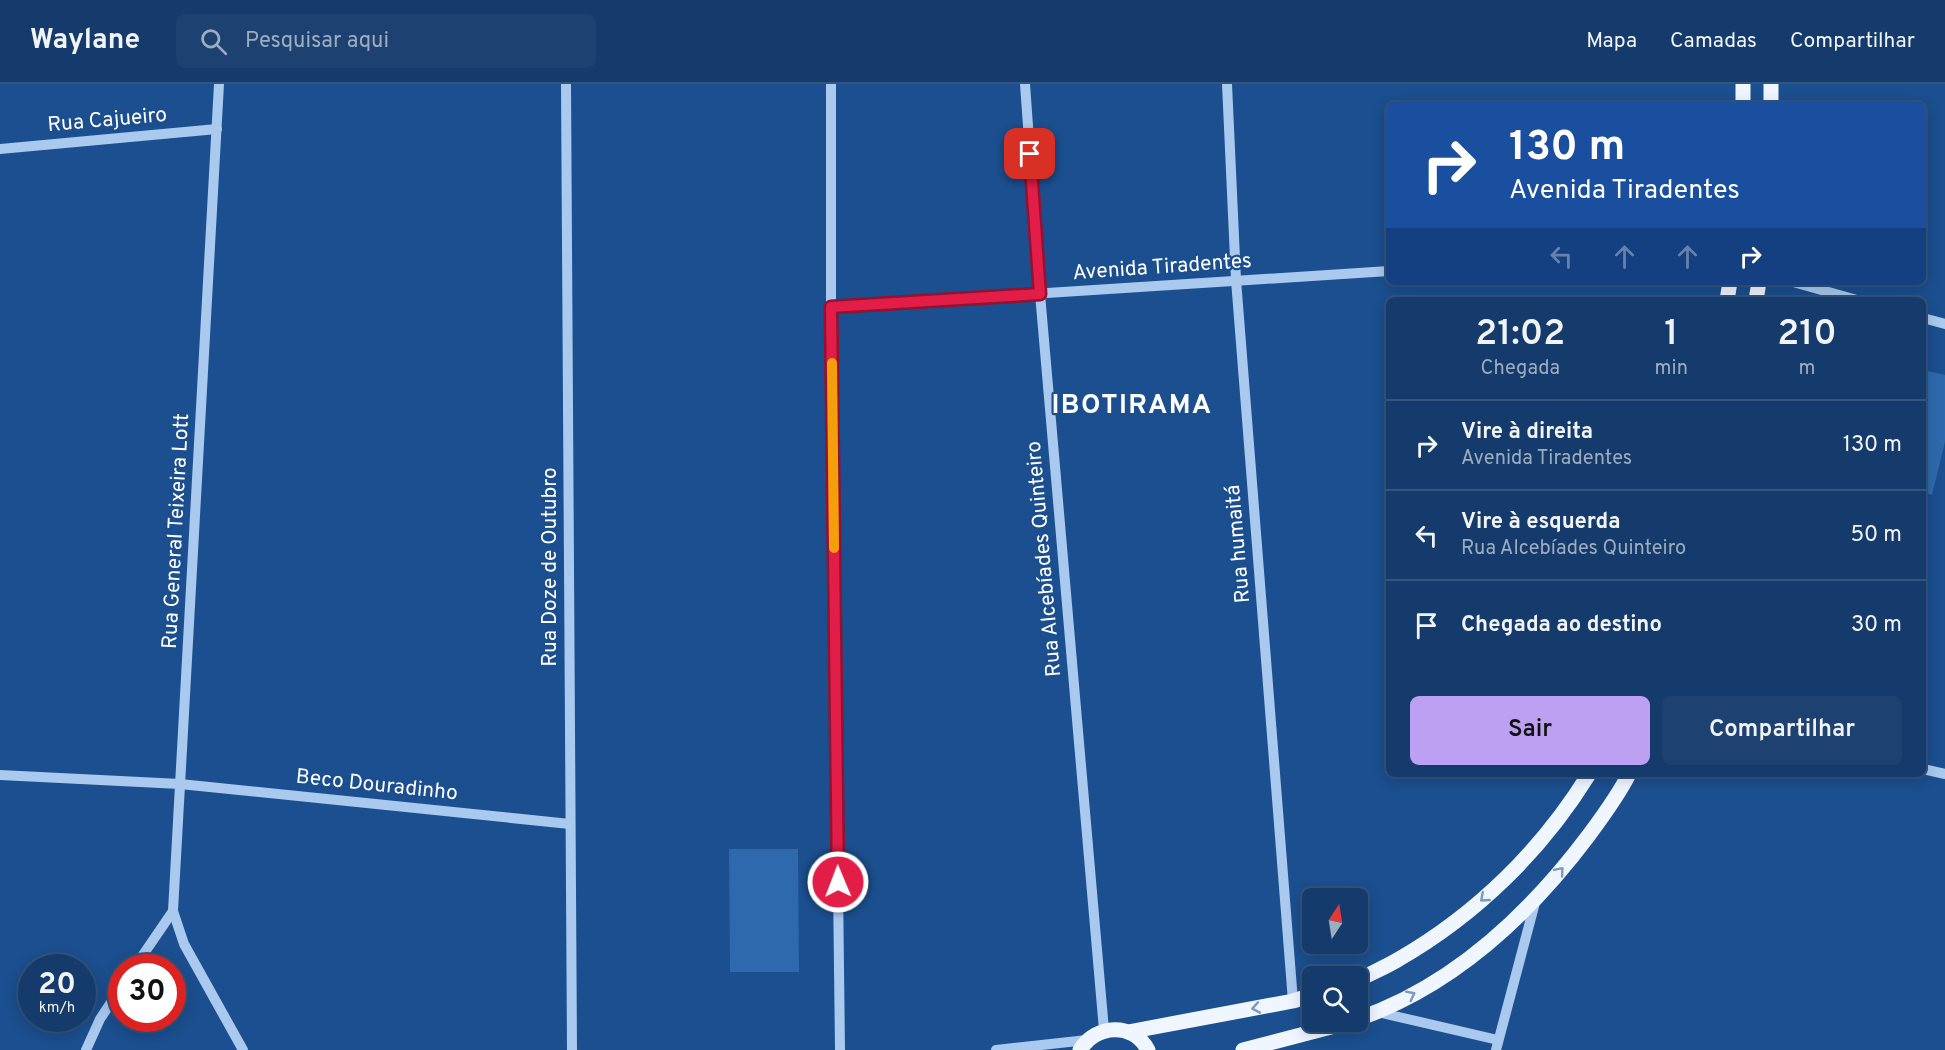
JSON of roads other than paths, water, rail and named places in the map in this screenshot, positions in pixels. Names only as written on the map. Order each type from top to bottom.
[{"type":"main road","points":[[1743,84],[1743,102]]},
{"type":"main road","points":[[1771,84],[1771,102]]},
{"type":"main road","points":[[1368,975],[1408,953],[1463,916],[1507,878],[1540,844],[1568,809],[1587,777]]},
{"type":"main road","points":[[1368,1015],[1455,969],[1499,934],[1536,899],[1578,849],[1612,804],[1627,777]]},
{"type":"main road","points":[[1128,1032],[1302,998]]},
{"type":"main road","points":[[1084,1045],[1104,1030],[1116,1029],[1137,1036],[1148,1050]]},
{"type":"main road","points":[[1243,1050],[1278,1046],[1320,1032]]},
{"type":"street","name":"Rua General Teixeira Lott","points":[[173,911],[219,84]]},
{"type":"street","name":"Rua Doze de Outubro","points":[[566,84],[572,1050]]},
{"type":"street","points":[[831,84],[831,307],[840,1050]]},
{"type":"street","name":"Rua Alcebíades Quinteiro","points":[[1025,84],[1040,294],[1104,1030]]},
{"type":"street","name":"Rua humaitá","points":[[1227,84],[1236,280],[1293,1001]]},
{"type":"street","name":"Rua Cajueiro","points":[[0,148],[217,129]]},
{"type":"street","name":"Avenida Tiradentes","points":[[831,307],[1386,271]]},
{"type":"street","points":[[1803,285],[1842,297]]},
{"type":"street","points":[[1926,319],[1945,324]]},
{"type":"street","points":[[1926,770],[1945,774]]},
{"type":"street","name":"Beco Douradinho","points":[[0,775],[180,784],[570,824]]},
{"type":"street","points":[[1377,1012],[1497,1045],[1536,899]]},
{"type":"street","points":[[144,954],[173,911]]},
{"type":"street","points":[[173,911],[183,944],[243,1050]]},
{"type":"street","points":[[86,1050],[108,1007]]},
{"type":"street","points":[[996,1050],[1084,1045]]},
{"type":"district","name":"IBOTIRAMA","points":[[1132,404]]}]
